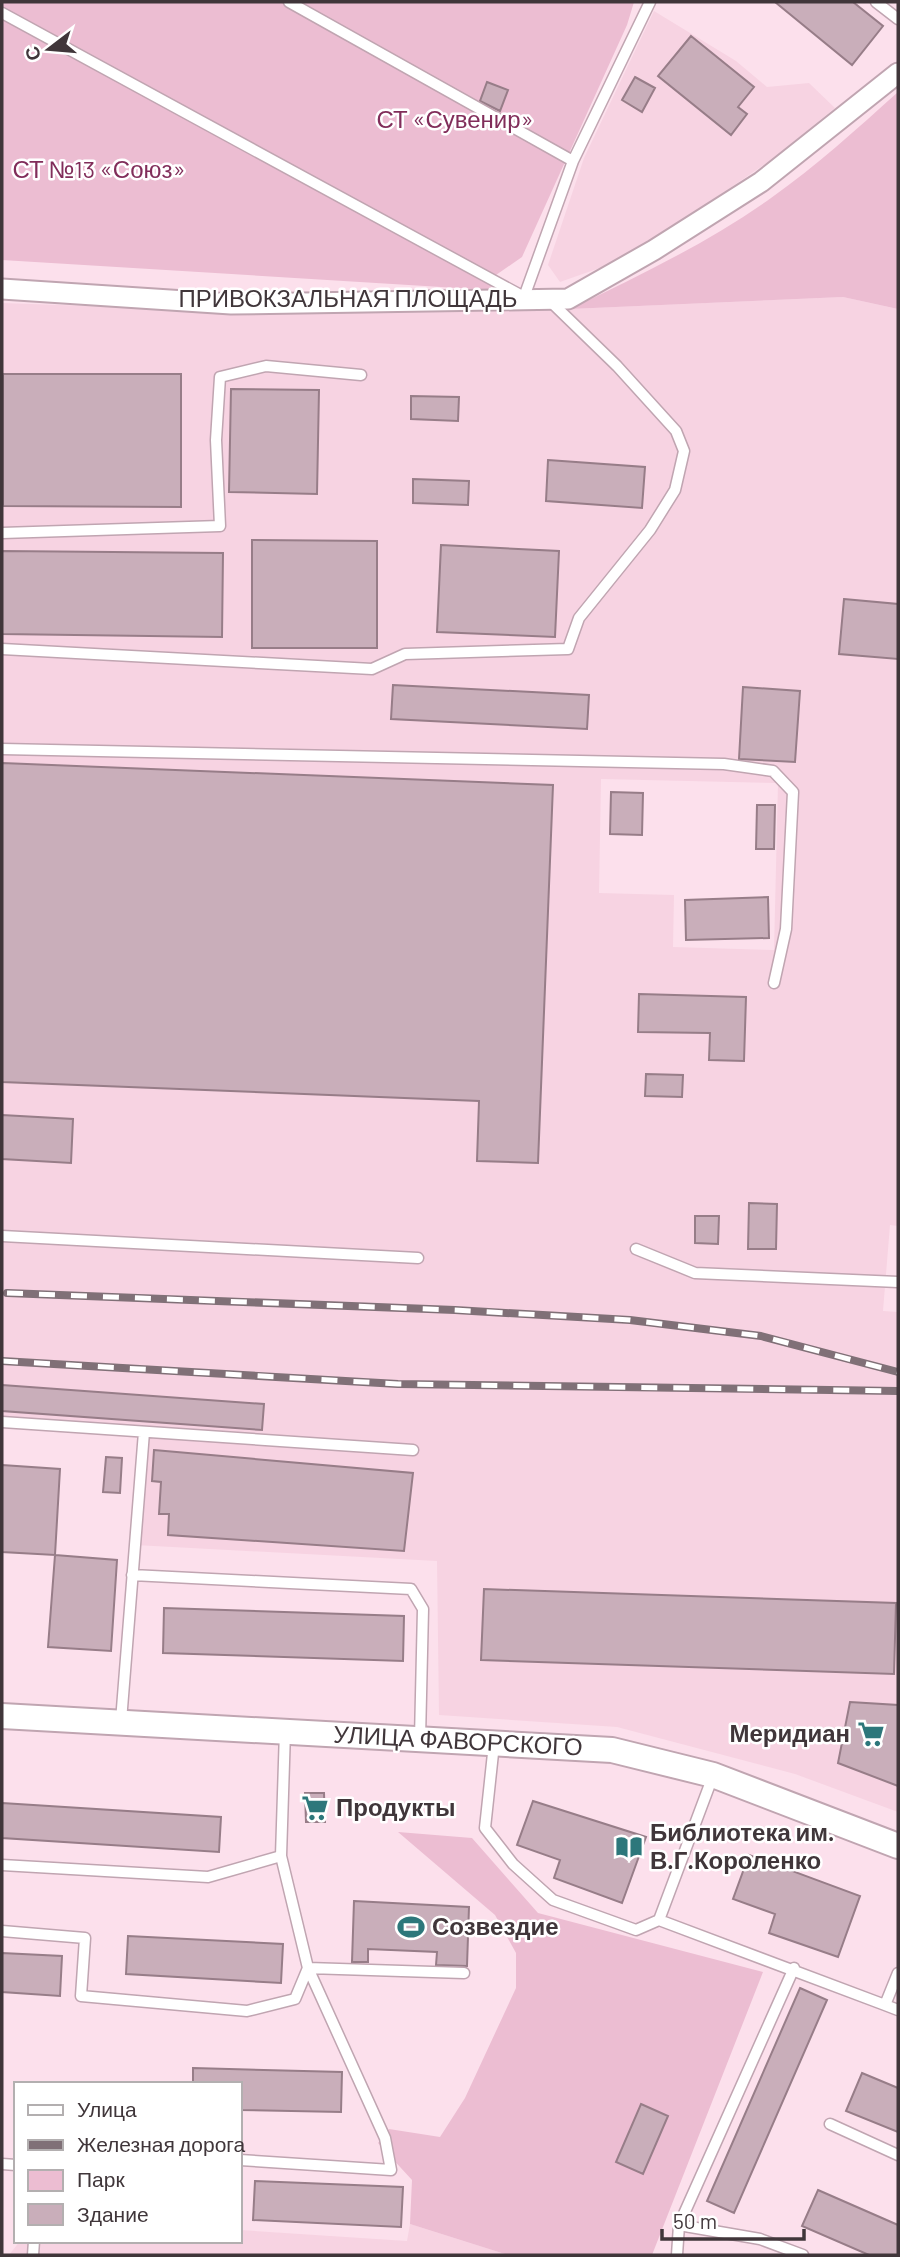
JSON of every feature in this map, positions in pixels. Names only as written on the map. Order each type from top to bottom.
[{"type":"street","name":"ПРИВОКЗАЛЬНАЯ ПЛОЩАДЬ","points":[[2,289],[231,304],[524,297],[568,299],[654,250],[761,182],[898,73]]},
{"type":"street","name":"УЛИЦА ФАВОРСКОГО","points":[[2,1716],[494,1741],[612,1750],[713,1775],[898,1846]]},
{"type":"lane","points":[[289,2],[573,161]]},
{"type":"lane","points":[[2,13],[524,297],[573,161],[650,2]]},
{"type":"lane","points":[[876,2],[898,19]]},
{"type":"lane","points":[[2,649],[372,669],[405,654],[568,649],[579,618],[650,530],[675,490],[684,451],[677,431],[617,366],[547,298]]},
{"type":"lane","points":[[2,533],[220,526],[216,440],[220,377],[266,366],[361,375]]},
{"type":"lane","points":[[2,749],[724,764],[773,771],[793,792],[786,929],[774,982]]},
{"type":"lane","points":[[2,1237],[418,1258]]},
{"type":"lane","points":[[636,1249],[695,1273],[898,1282]]},
{"type":"lane","points":[[2,1422],[413,1450]]},
{"type":"lane","points":[[121,1721],[144,1432]]},
{"type":"lane","points":[[132,1575],[411,1589],[423,1609],[420,1738]]},
{"type":"lane","points":[[242,2160],[391,2170],[386,2138],[308,1968],[281,1856],[285,1731]]},
{"type":"lane","points":[[494,1741],[485,1828],[513,1864],[553,1900],[636,1930],[659,1920],[794,1968],[898,2010]]},
{"type":"lane","points":[[659,1920],[713,1775]]},
{"type":"lane","points":[[2,1865],[208,1877],[281,1856]]},
{"type":"lane","points":[[2,1931],[85,1938],[81,1997],[247,2011],[295,1999],[308,1968]]},
{"type":"lane","points":[[308,1968],[464,1973]]},
{"type":"lane","points":[[677,2255],[679,2225],[794,1968]]},
{"type":"lane","points":[[885,2005],[898,1973]]},
{"type":"lane","points":[[830,2124],[898,2155]]},
{"type":"lane","points":[[679,2225],[760,2239],[803,2255]]},
{"type":"shaded area","points":[[654,11],[736,61],[767,87],[809,83],[835,108],[771,160],[628,258],[560,282],[548,265],[584,158]]},
{"type":"shaded area","points":[[843,297],[898,309],[898,1226],[890,1225],[883,1311],[898,1312],[898,1812],[795,1774],[617,1727],[439,1715],[437,1561],[135,1545],[144,1432],[2,1422],[2,303],[205,310],[570,309]],"holes":[[[601,779],[778,783],[774,950],[673,947],[674,895],[599,893]]]},
{"type":"shaded area","points":[[410,2224],[508,2255],[9,2255],[18,2243],[242,2243],[242,2230],[407,2241]]},
{"type":"green space","points":[[2,2],[634,2],[627,25],[522,257],[496,275],[490,290],[2,260]]},
{"type":"green space","points":[[898,92],[898,309],[843,297],[570,309],[673,258],[747,214],[788,186]]},
{"type":"green space","points":[[398,1832],[472,1838],[538,1913],[763,1972],[652,2255],[508,2255],[410,2224],[412,2180],[378,2143],[389,2129],[440,2137],[465,2098],[516,1988],[516,1953],[495,1915]]},
{"type":"building","points":[[775,2],[853,2],[883,26],[852,65]]},
{"type":"building","points":[[691,36],[754,87],[738,107],[747,114],[731,135],[658,76]]},
{"type":"building","points":[[635,77],[655,88],[642,112],[622,100]]},
{"type":"building","points":[[487,82],[508,90],[500,111],[480,101]]},
{"type":"building","points":[[3,374],[181,374],[181,507],[3,506]]},
{"type":"building","points":[[231,389],[319,390],[317,494],[229,492]]},
{"type":"building","points":[[411,396],[459,397],[458,421],[411,419]]},
{"type":"building","points":[[548,460],[645,467],[642,508],[546,501]]},
{"type":"building","points":[[413,479],[469,481],[468,505],[413,503]]},
{"type":"building","points":[[252,540],[377,541],[377,648],[252,648]]},
{"type":"building","points":[[441,545],[559,551],[555,637],[437,632]]},
{"type":"building","points":[[2,551],[223,553],[222,637],[2,634]]},
{"type":"building","points":[[844,599],[898,604],[898,659],[839,654]]},
{"type":"building","points":[[393,685],[589,695],[587,729],[391,719]]},
{"type":"building","points":[[743,687],[800,691],[795,762],[739,759]]},
{"type":"building","points":[[2,763],[553,785],[538,1163],[477,1161],[479,1101],[2,1082]]},
{"type":"building","points":[[611,792],[643,793],[642,835],[610,834]]},
{"type":"building","points":[[757,805],[775,805],[774,849],[756,849]]},
{"type":"building","points":[[768,897],[769,938],[686,940],[685,900]]},
{"type":"building","points":[[639,994],[746,997],[744,1061],[709,1060],[710,1033],[638,1032]]},
{"type":"building","points":[[646,1074],[683,1075],[682,1097],[645,1096]]},
{"type":"building","points":[[2,1115],[73,1119],[71,1163],[2,1159]]},
{"type":"building","points":[[749,1203],[777,1204],[776,1249],[748,1249]]},
{"type":"building","points":[[695,1216],[719,1216],[718,1244],[695,1243]]},
{"type":"building","points":[[2,1385],[264,1404],[262,1430],[2,1411]]},
{"type":"building","points":[[154,1450],[413,1473],[404,1551],[168,1535],[169,1514],[159,1514],[161,1482],[152,1481]]},
{"type":"building","points":[[106,1457],[122,1458],[120,1493],[103,1492]]},
{"type":"building","points":[[2,1465],[60,1469],[55,1555],[2,1552]]},
{"type":"building","points":[[55,1555],[117,1560],[111,1651],[48,1647]]},
{"type":"building","points":[[484,1589],[896,1603],[894,1674],[481,1660]]},
{"type":"building","points":[[164,1608],[404,1616],[403,1661],[163,1653]]},
{"type":"building","name":"Меридиан","points":[[850,1702],[898,1705],[898,1786],[838,1763]]},
{"type":"building","name":"Продукты","points":[[305,1793],[324,1793],[325,1822],[306,1822]]},
{"type":"building","points":[[533,1801],[646,1837],[622,1903],[554,1878],[560,1860],[517,1845]]},
{"type":"building","points":[[2,1803],[221,1817],[219,1852],[2,1838]]},
{"type":"building","points":[[749,1855],[860,1896],[838,1957],[769,1933],[775,1914],[733,1899]]},
{"type":"building","name":"Созвездие","points":[[354,1901],[469,1907],[467,1966],[436,1965],[437,1952],[368,1949],[368,1962],[352,1962]]},
{"type":"building","points":[[128,1936],[283,1944],[281,1983],[126,1974]]},
{"type":"building","points":[[2,1953],[62,1956],[60,1996],[2,1992]]},
{"type":"building","points":[[800,1988],[827,2000],[734,2213],[707,2201]]},
{"type":"building","points":[[193,2068],[342,2072],[341,2112],[242,2110],[242,2082],[193,2082]]},
{"type":"building","points":[[862,2073],[898,2088],[898,2132],[846,2111]]},
{"type":"building","points":[[641,2104],[668,2116],[643,2174],[616,2162]]},
{"type":"building","points":[[255,2181],[403,2187],[401,2227],[253,2220]]},
{"type":"building","points":[[818,2190],[898,2225],[898,2255],[869,2255],[802,2226]]},
{"type":"railway","points":[[7,1293],[455,1310],[630,1320],[761,1336],[898,1372]]},
{"type":"railway","points":[[2,1361],[398,1384],[898,1391]]},
{"type":"place","name":"Меридиан","points":[[871,1734]]},
{"type":"place","name":"Продукты","points":[[315,1808]]},
{"type":"place","name":"Библиотека им. В.Г.Короленко","points":[[629,1847]]},
{"type":"place","name":"Созвездие","points":[[411,1927]]},
{"type":"park label","name":"СТ «Сувенир»","points":[[455,120]]},
{"type":"park label","name":"СТ №13 «Союз»","points":[[99,170]]}]
